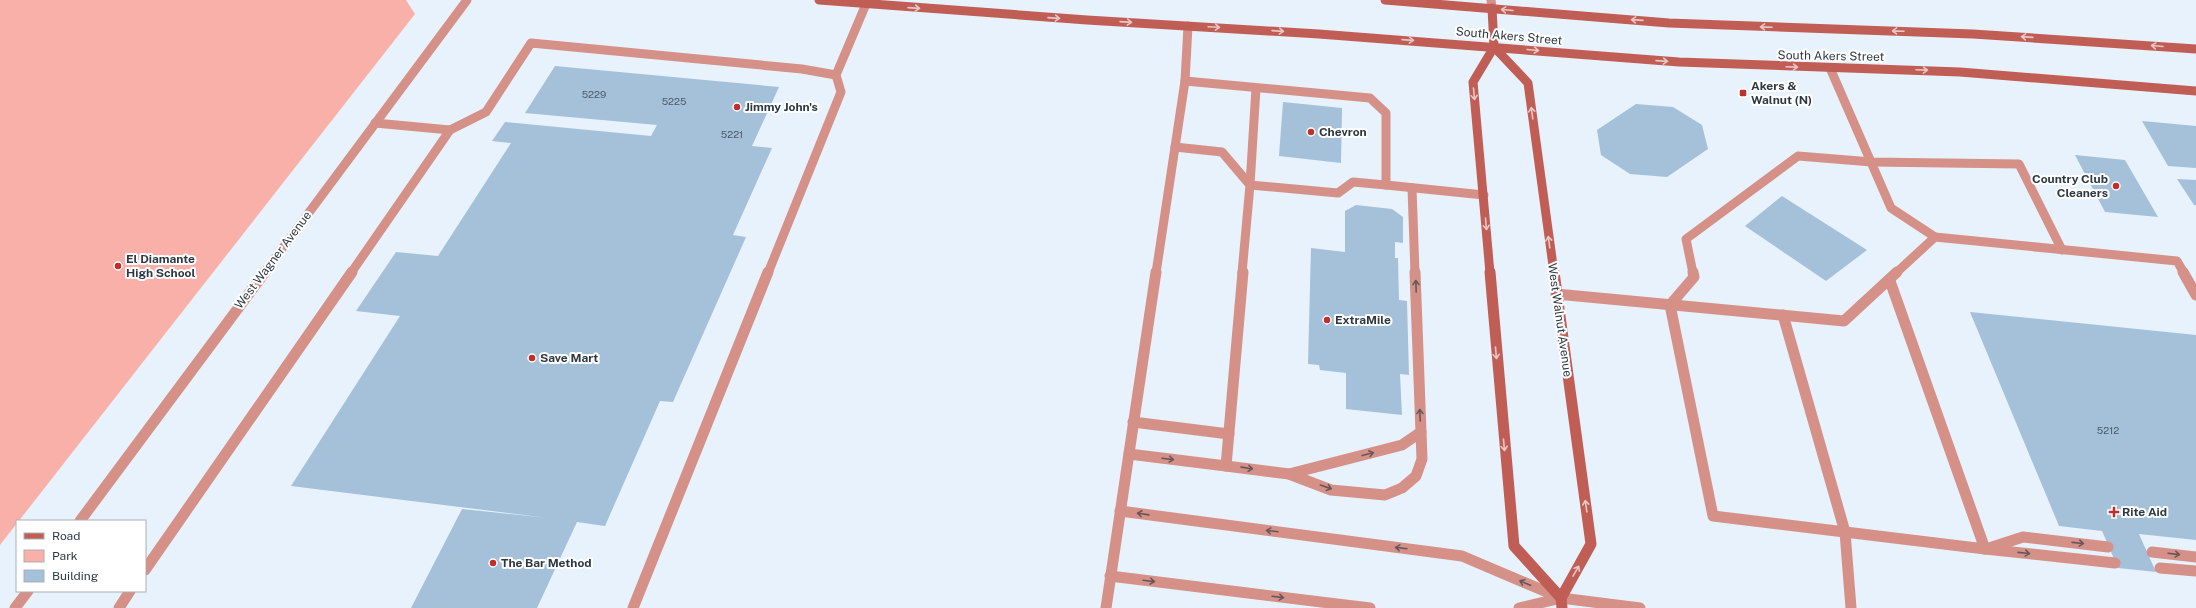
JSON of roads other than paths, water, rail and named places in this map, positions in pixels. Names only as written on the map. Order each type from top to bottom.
[{"type":"main road","name":"South Akers Street","points":[[819,0],[867,2],[1494,47],[1679,62],[1960,72],[2196,90]]},
{"type":"main road","points":[[1385,0],[1492,4],[1682,24],[1973,34],[2196,50]]},
{"type":"main road","points":[[1492,4],[1494,47],[1473,82],[1514,546],[1561,603]]},
{"type":"main road","name":"West Walnut Avenue","points":[[1494,47],[1528,83],[1591,544],[1561,603]]},
{"type":"street","name":"West Wagner Avenue","points":[[81,520],[466,0]]},
{"type":"street","points":[[633,608],[840,92],[836,75],[867,2]]},
{"type":"street","points":[[1106,608],[1185,81],[1188,26]]},
{"type":"street","points":[[146,569],[450,130],[486,112],[531,43],[802,69],[836,75]]},
{"type":"street","points":[[1830,68],[1891,208],[1935,237],[2177,261],[2196,295]]},
{"type":"street","points":[[1185,81],[1370,98],[1386,113],[1386,185]]},
{"type":"street","points":[[1226,466],[1250,185],[1256,88]]},
{"type":"street","points":[[375,123],[450,130]]},
{"type":"street","points":[[1175,147],[1222,152],[1250,185],[1338,193],[1354,182],[1484,195]]},
{"type":"street","points":[[1670,305],[1694,277],[1686,239],[1798,156],[1872,162],[2019,164],[2062,250]]},
{"type":"street","points":[[1129,454],[1289,474],[1331,490],[1384,494],[1402,488],[1416,476],[1422,459],[1412,188]]},
{"type":"street","points":[[1556,294],[1844,321],[1935,237]]},
{"type":"street","points":[[1890,280],[1986,549]]},
{"type":"street","points":[[1670,305],[1713,516],[2114,563]]},
{"type":"street","points":[[1783,315],[1845,532],[1851,608]]},
{"type":"street","points":[[1134,422],[1229,434]]},
{"type":"street","points":[[1289,474],[1402,446],[1421,432]]},
{"type":"street","points":[[1120,511],[1462,556],[1561,603]]},
{"type":"street","points":[[1986,549],[2023,537],[2108,547]]},
{"type":"street","points":[[2152,552],[2196,557]]},
{"type":"street","points":[[2160,568],[2196,572]]},
{"type":"street","points":[[1110,576],[1370,608]]},
{"type":"street","points":[[15,608],[27,592]]},
{"type":"street","points":[[119,608],[129,592]]},
{"type":"street","points":[[1518,608],[1561,603],[1640,608]]},
{"type":"place","name":"Akers & Walnut (N)","points":[[1743,93]]},
{"type":"place","name":"Jimmy John's","points":[[737,107]]},
{"type":"place","name":"Chevron","points":[[1311,132]]},
{"type":"place","name":"Country Club Cleaners","points":[[2116,186]]},
{"type":"place","name":"El Diamante High School","points":[[118,266]]},
{"type":"place","name":"ExtraMile","points":[[1327,320]]},
{"type":"place","name":"Save Mart","points":[[532,358]]},
{"type":"place","name":"Rite Aid","points":[[2114,512]]},
{"type":"place","name":"The Bar Method","points":[[493,563]]}]
